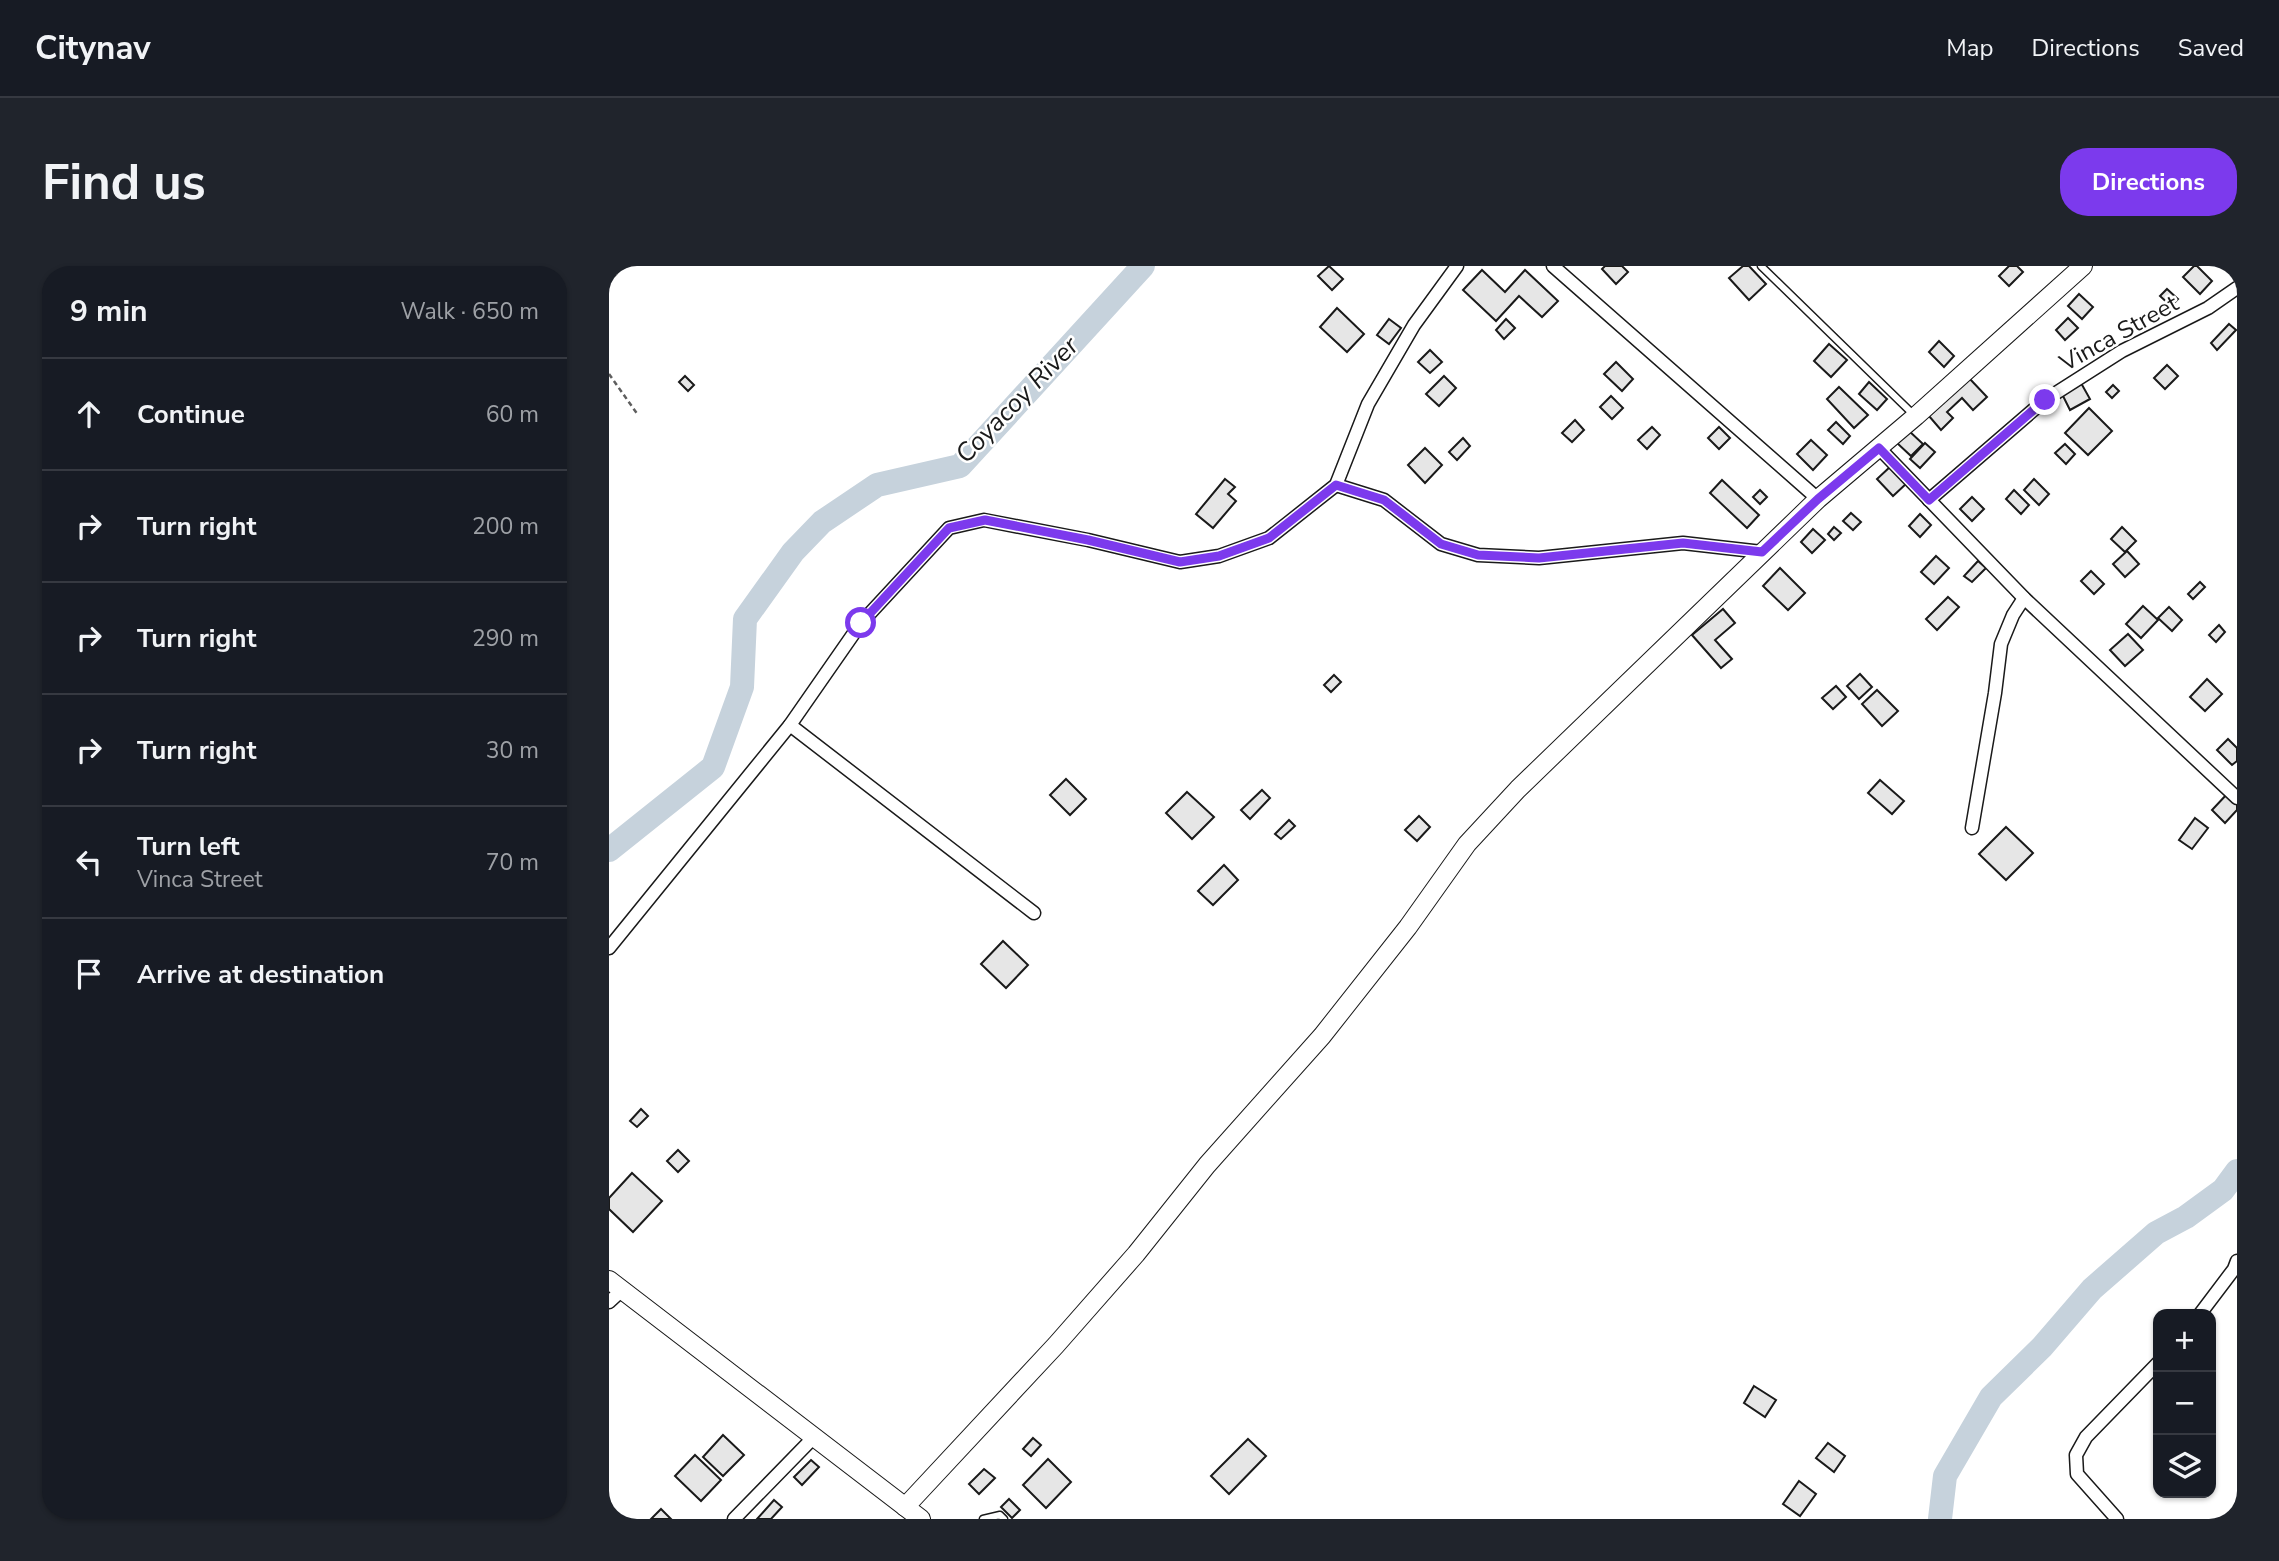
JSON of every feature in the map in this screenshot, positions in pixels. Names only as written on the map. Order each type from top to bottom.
[{"type":"street","points":[[609,948],[790,725],[861,623],[949,528],[985,520],[1088,540],[1180,562],[1219,556],[1269,538],[1336,485],[1368,404],[1414,325],[1457,266]]},
{"type":"street","points":[[1553,266],[1818,499]]},
{"type":"street","points":[[905,1507],[1136,1254],[1207,1165],[1322,1036],[1408,927],[1467,845],[1518,789],[1818,499],[1916,416],[2083,266]]},
{"type":"street","name":"Vinca Street","points":[[1929,500],[2045,400],[2122,351],[2208,308],[2237,288]]},
{"type":"street","points":[[1879,448],[2024,598],[2237,798]]},
{"type":"street","points":[[1336,485],[1384,500],[1441,544],[1478,555],[1539,558],[1683,543],[1762,552]]},
{"type":"street","points":[[1972,828],[2001,644],[2013,615],[2024,598]]},
{"type":"street","points":[[790,725],[1034,913]]},
{"type":"street","points":[[2203,1309],[2237,1261]]},
{"type":"street","points":[[613,1290],[921,1519]]},
{"type":"street","points":[[2117,1519],[2077,1474],[2076,1455],[2086,1437],[2153,1368]]},
{"type":"street","points":[[734,1519],[814,1437]]},
{"type":"lane","points":[[1761,266],[1916,416]]},
{"type":"lane","points":[[983,1519],[1000,1515],[1004,1519]]},
{"type":"path","points":[[609,374],[638,415]]},
{"type":"building","points":[[1329,266],[1343,279],[1332,290],[1318,276]]},
{"type":"building","points":[[1605,266],[1622,266],[1628,272],[1616,284],[1602,269]]},
{"type":"building","points":[[1743,266],[1749,266],[1766,284],[1749,300],[1729,278]]},
{"type":"building","points":[[2009,266],[2017,266],[2023,272],[2009,286],[1999,276]]},
{"type":"building","points":[[2194,266],[2212,281],[2200,294],[2183,277]]},
{"type":"building","points":[[1482,270],[1505,292],[1525,270],[1558,301],[1542,317],[1519,296],[1496,321],[1463,290]]},
{"type":"building","points":[[2167,289],[2178,299],[2171,306],[2160,296]]},
{"type":"building","points":[[2079,294],[2093,307],[2082,319],[2068,306]]},
{"type":"building","points":[[1337,308],[1364,334],[1347,352],[1320,327]]},
{"type":"building","points":[[2068,318],[2078,328],[2065,340],[2056,330]]},
{"type":"building","points":[[1389,319],[1401,328],[1389,344],[1377,335]]},
{"type":"building","points":[[1506,319],[1515,328],[1504,339],[1496,330]]},
{"type":"building","points":[[2229,324],[2236,330],[2217,350],[2211,343]]},
{"type":"building","points":[[1939,341],[1954,356],[1944,367],[1929,352]]},
{"type":"building","points":[[1829,344],[1847,360],[1831,377],[1814,361]]},
{"type":"building","points":[[1430,350],[1442,362],[1430,373],[1418,362]]},
{"type":"building","points":[[1616,362],[1633,379],[1622,391],[1604,374]]},
{"type":"building","points":[[2167,365],[2178,376],[2165,389],[2154,378]]},
{"type":"building","points":[[685,376],[694,385],[688,391],[679,382]]},
{"type":"building","points":[[1444,376],[1456,388],[1439,406],[1426,394]]},
{"type":"building","points":[[1969,378],[1987,397],[1973,410],[1962,398],[1947,412],[1953,418],[1941,430],[1929,416]]},
{"type":"building","points":[[1869,382],[1887,399],[1877,410],[1859,394]]},
{"type":"building","points":[[2081,383],[2090,399],[2070,410],[2062,394]]},
{"type":"building","points":[[2113,385],[2119,391],[2112,398],[2106,392]]},
{"type":"building","points":[[1839,387],[1868,415],[1854,428],[1827,399]]},
{"type":"building","points":[[1611,396],[1623,408],[1612,419],[1600,407]]},
{"type":"building","points":[[2089,408],[2112,431],[2088,455],[2065,433]]},
{"type":"building","points":[[1575,420],[1584,430],[1572,442],[1562,433]]},
{"type":"building","points":[[1836,422],[1850,436],[1843,444],[1828,430]]},
{"type":"building","points":[[1652,427],[1660,435],[1647,449],[1638,440]]},
{"type":"building","points":[[1719,427],[1730,438],[1719,449],[1708,438]]},
{"type":"building","points":[[1908,430],[1923,444],[1911,456],[1897,443]]},
{"type":"building","points":[[1463,438],[1470,446],[1457,460],[1449,452]]},
{"type":"building","points":[[1811,440],[1827,455],[1813,470],[1797,454]]},
{"type":"building","points":[[1925,443],[1935,452],[1920,468],[1910,459]]},
{"type":"building","points":[[2065,444],[2075,454],[2066,464],[2055,453]]},
{"type":"building","points":[[1425,448],[1442,465],[1425,483],[1408,465]]},
{"type":"building","points":[[1891,466],[1907,483],[1893,496],[1877,479]]},
{"type":"building","points":[[1225,479],[1235,487],[1228,494],[1236,501],[1213,528],[1196,514]]},
{"type":"building","points":[[2034,479],[2049,494],[2039,505],[2024,490]]},
{"type":"building","points":[[1722,480],[1759,515],[1747,528],[1710,493]]},
{"type":"building","points":[[1760,490],[1767,497],[1760,504],[1753,497]]},
{"type":"building","points":[[2014,490],[2029,505],[2021,514],[2006,499]]},
{"type":"building","points":[[1972,497],[1984,509],[1972,521],[1960,509]]},
{"type":"building","points":[[1851,513],[1861,522],[1853,530],[1843,521]]},
{"type":"building","points":[[1920,514],[1931,525],[1920,537],[1909,526]]},
{"type":"building","points":[[1834,527],[1841,533],[1834,540],[1828,534]]},
{"type":"building","points":[[2122,527],[2136,541],[2125,552],[2111,539]]},
{"type":"building","points":[[1813,529],[1825,540],[1812,553],[1801,542]]},
{"type":"building","points":[[2127,551],[2139,564],[2125,577],[2113,564]]},
{"type":"building","points":[[1936,556],[1949,568],[1934,584],[1921,572]]},
{"type":"building","points":[[1978,561],[1986,568],[1972,582],[1964,576]]},
{"type":"building","points":[[1780,568],[1805,593],[1788,610],[1763,586]]},
{"type":"building","points":[[2091,571],[2104,584],[2094,594],[2081,581]]},
{"type":"building","points":[[2200,582],[2205,587],[2193,599],[2188,594]]},
{"type":"building","points":[[1948,597],[1959,607],[1937,630],[1926,619]]},
{"type":"building","points":[[2143,606],[2158,620],[2141,638],[2126,624]]},
{"type":"building","points":[[2169,607],[2182,620],[2172,631],[2158,618]]},
{"type":"building","points":[[1723,609],[1735,623],[1715,640],[1732,659],[1721,668],[1692,635]]},
{"type":"building","points":[[2219,625],[2225,632],[2216,642],[2209,635]]},
{"type":"building","points":[[2128,634],[2143,650],[2125,666],[2110,650]]},
{"type":"building","points":[[1860,674],[1872,687],[1859,699],[1847,686]]},
{"type":"building","points":[[1334,675],[1341,682],[1331,692],[1324,685]]},
{"type":"building","points":[[2207,679],[2222,694],[2205,711],[2190,697]]},
{"type":"building","points":[[1836,686],[1846,697],[1833,709],[1822,698]]},
{"type":"building","points":[[1877,690],[1898,711],[1882,726],[1862,704]]},
{"type":"building","points":[[2228,739],[2237,748],[2237,761],[2232,765],[2217,750]]},
{"type":"building","points":[[1066,779],[1086,799],[1070,815],[1050,795]]},
{"type":"building","points":[[1880,780],[1904,801],[1892,814],[1868,793]]},
{"type":"building","points":[[1262,790],[1270,798],[1250,819],[1241,810]]},
{"type":"building","points":[[1187,792],[1214,817],[1192,839],[1166,813]]},
{"type":"building","points":[[2228,793],[2237,802],[2237,810],[2225,823],[2212,810]]},
{"type":"building","points":[[1419,816],[1430,827],[1417,841],[1405,830]]},
{"type":"building","points":[[2195,818],[2208,828],[2192,849],[2179,840]]},
{"type":"building","points":[[1289,820],[1295,826],[1281,839],[1275,834]]},
{"type":"building","points":[[2006,827],[2033,853],[2006,880],[1979,854]]},
{"type":"building","points":[[1224,865],[1238,880],[1213,905],[1198,891]]},
{"type":"building","points":[[1003,941],[1028,965],[1006,988],[981,964]]},
{"type":"building","points":[[641,1109],[648,1116],[637,1127],[630,1121]]},
{"type":"building","points":[[678,1150],[689,1161],[678,1172],[667,1161]]},
{"type":"building","points":[[632,1173],[662,1201],[633,1232],[609,1209],[609,1198]]},
{"type":"building","points":[[1754,1386],[1776,1400],[1765,1417],[1744,1403]]},
{"type":"building","points":[[723,1435],[744,1455],[723,1476],[703,1457]]},
{"type":"building","points":[[1033,1438],[1041,1445],[1031,1456],[1023,1449]]},
{"type":"building","points":[[1248,1439],[1266,1456],[1229,1494],[1211,1476]]},
{"type":"building","points":[[1828,1443],[1845,1456],[1834,1472],[1816,1458]]},
{"type":"building","points":[[695,1455],[721,1480],[701,1501],[675,1476]]},
{"type":"building","points":[[1048,1459],[1071,1482],[1046,1508],[1023,1485]]},
{"type":"building","points":[[811,1460],[819,1467],[802,1485],[794,1477]]},
{"type":"building","points":[[984,1469],[995,1478],[979,1494],[969,1484]]},
{"type":"building","points":[[1799,1481],[1816,1494],[1800,1516],[1783,1504]]},
{"type":"building","points":[[1009,1499],[1020,1510],[1012,1518],[1001,1507]]},
{"type":"building","points":[[774,1500],[782,1507],[771,1519],[757,1519]]},
{"type":"building","points":[[661,1509],[671,1519],[651,1519]]},
{"type":"waterway","name":"Coyacoy River","points":[[609,850],[713,767],[742,687],[745,619],[793,552],[822,522],[877,485],[960,466],[1143,266]]},
{"type":"waterway","points":[[1940,1519],[1945,1476],[1991,1397],[2042,1347],[2092,1289],[2156,1233],[2186,1217],[2223,1190],[2237,1171]]},
{"type":"route","points":[[861,623],[949,528],[985,520],[1088,540],[1180,562],[1219,556],[1269,538],[1336,485],[1384,500],[1441,544],[1478,555],[1539,558],[1683,543],[1762,552],[1818,499],[1879,448],[1929,500],[2045,400]]}]
